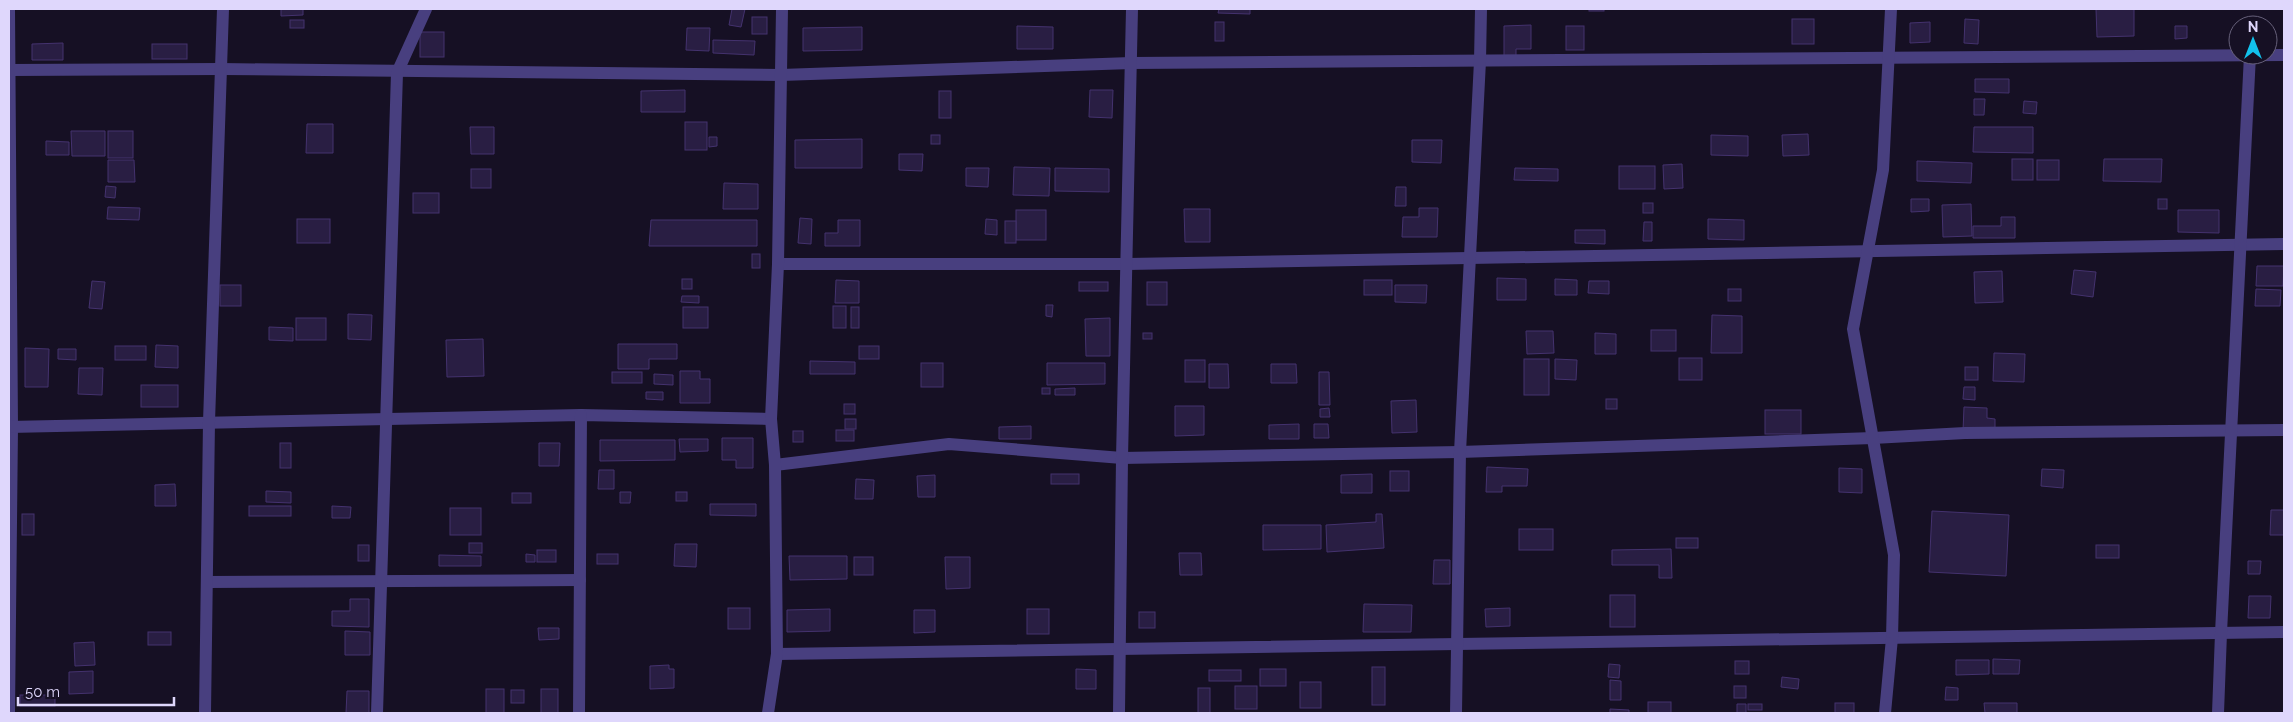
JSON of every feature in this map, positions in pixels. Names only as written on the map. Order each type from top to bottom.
[{"type":"street","points":[[9,9],[9,713]]},
{"type":"street","points":[[204,713],[209,422],[223,9]]},
{"type":"street","points":[[377,713],[397,73],[426,9]]},
{"type":"street","points":[[768,713],[777,654],[775,466],[771,419],[778,264],[782,9]]},
{"type":"street","points":[[1119,713],[1122,458],[1128,264],[1132,9]]},
{"type":"street","points":[[1456,713],[1460,452],[1471,257],[1481,9]]},
{"type":"street","points":[[1885,713],[1892,638],[1894,555],[1853,329],[1883,170],[1891,9]]},
{"type":"street","points":[[9,70],[221,69],[397,73],[781,75],[1131,63],[2228,55]]},
{"type":"street","points":[[2218,713],[2220,633],[2249,65]]},
{"type":"street","points":[[778,264],[1128,264],[2284,244]]},
{"type":"street","points":[[10,427],[581,415],[771,419]]},
{"type":"street","points":[[579,713],[581,415]]},
{"type":"street","points":[[775,466],[949,444],[1122,458],[1460,452],[1873,438],[1966,433],[2284,430]]},
{"type":"street","points":[[206,582],[580,580]]},
{"type":"street","points":[[777,654],[2284,632]]},
{"type":"building","points":[[281,9],[303,9],[303,15],[281,16]]},
{"type":"building","points":[[732,9],[745,9],[741,27],[729,25]]},
{"type":"building","points":[[1219,9],[1250,9],[1250,14],[1218,13]]},
{"type":"building","points":[[1589,9],[1604,9],[1604,11],[1589,11]]},
{"type":"building","points":[[2096,9],[2134,9],[2134,36],[2097,37]]},
{"type":"building","points":[[752,17],[767,17],[767,34],[752,34]]},
{"type":"building","points":[[1792,19],[1814,19],[1814,44],[1792,44]]},
{"type":"building","points":[[1965,19],[1979,20],[1978,44],[1964,43]]},
{"type":"building","points":[[290,20],[304,20],[304,28],[290,28]]},
{"type":"building","points":[[1215,22],[1224,22],[1224,41],[1215,41]]},
{"type":"building","points":[[1930,22],[1930,42],[1910,43],[1910,23]]},
{"type":"building","points":[[1531,25],[1531,49],[1516,49],[1516,56],[1504,56],[1504,26]]},
{"type":"building","points":[[1017,26],[1053,27],[1053,49],[1017,49]]},
{"type":"building","points":[[1566,26],[1584,26],[1584,50],[1566,50]]},
{"type":"building","points":[[2175,26],[2187,26],[2187,38],[2175,39]]},
{"type":"building","points":[[862,27],[862,50],[803,51],[803,28]]},
{"type":"building","points":[[687,28],[710,28],[709,51],[686,50]]},
{"type":"building","points":[[420,32],[444,32],[444,57],[420,57]]},
{"type":"building","points":[[713,40],[755,41],[754,55],[713,53]]},
{"type":"building","points":[[63,43],[63,60],[32,60],[32,44]]},
{"type":"building","points":[[152,44],[187,44],[187,59],[152,59]]},
{"type":"building","points":[[1975,79],[2009,79],[2009,93],[1975,92]]},
{"type":"building","points":[[685,90],[685,112],[641,112],[641,91]]},
{"type":"building","points":[[1090,90],[1113,90],[1112,118],[1089,117]]},
{"type":"building","points":[[939,91],[951,91],[951,118],[939,118]]},
{"type":"building","points":[[1974,99],[1985,99],[1984,115],[1974,115]]},
{"type":"building","points":[[2024,101],[2037,102],[2036,114],[2023,113]]},
{"type":"building","points":[[685,122],[707,122],[707,150],[685,150]]},
{"type":"building","points":[[307,124],[333,124],[333,153],[306,153]]},
{"type":"building","points":[[470,127],[494,127],[494,154],[471,154]]},
{"type":"building","points":[[1974,127],[2033,127],[2033,153],[1973,152]]},
{"type":"building","points":[[71,131],[105,131],[105,156],[72,156]]},
{"type":"building","points":[[108,131],[133,131],[133,158],[108,158]]},
{"type":"building","points":[[1808,134],[1809,155],[1783,156],[1782,135]]},
{"type":"building","points":[[931,135],[940,135],[940,144],[931,144]]},
{"type":"building","points":[[1711,135],[1748,136],[1748,156],[1711,155]]},
{"type":"building","points":[[709,137],[717,137],[717,146],[709,147]]},
{"type":"building","points":[[862,139],[862,168],[795,168],[795,140]]},
{"type":"building","points":[[1412,140],[1442,140],[1441,163],[1412,162]]},
{"type":"building","points":[[46,141],[69,142],[69,155],[46,155]]},
{"type":"building","points":[[899,154],[923,154],[922,171],[899,170]]},
{"type":"building","points":[[2012,159],[2033,159],[2033,180],[2012,180]]},
{"type":"building","points":[[2104,159],[2162,159],[2161,182],[2103,181]]},
{"type":"building","points":[[108,160],[134,160],[135,182],[108,182]]},
{"type":"building","points":[[2037,160],[2059,160],[2059,180],[2037,180]]},
{"type":"building","points":[[1917,161],[1972,163],[1971,183],[1917,181]]},
{"type":"building","points":[[1682,164],[1683,188],[1664,189],[1663,165]]},
{"type":"building","points":[[1619,166],[1655,166],[1655,189],[1619,189]]},
{"type":"building","points":[[1014,167],[1050,168],[1049,196],[1013,195]]},
{"type":"building","points":[[966,168],[989,168],[988,187],[966,186]]},
{"type":"building","points":[[1055,168],[1109,169],[1109,192],[1055,191]]},
{"type":"building","points":[[1515,168],[1558,169],[1558,181],[1514,180]]},
{"type":"building","points":[[471,169],[491,169],[491,188],[471,188]]},
{"type":"building","points":[[724,183],[758,184],[758,209],[723,209]]},
{"type":"building","points":[[106,186],[116,187],[115,198],[105,197]]},
{"type":"building","points":[[1396,187],[1406,187],[1406,206],[1395,206]]},
{"type":"building","points":[[413,193],[439,193],[439,213],[413,213]]},
{"type":"building","points":[[1911,199],[1929,199],[1929,211],[1911,212]]},
{"type":"building","points":[[2158,199],[2167,199],[2167,209],[2158,209]]},
{"type":"building","points":[[1643,203],[1653,203],[1653,213],[1643,213]]},
{"type":"building","points":[[1971,204],[1972,236],[1943,237],[1942,205]]},
{"type":"building","points":[[108,207],[140,208],[139,220],[107,219]]},
{"type":"building","points":[[1419,208],[1438,208],[1437,237],[1402,237],[1403,217],[1419,217]]},
{"type":"building","points":[[1184,209],[1210,209],[1210,242],[1185,242]]},
{"type":"building","points":[[1016,210],[1046,210],[1046,240],[1016,240]]},
{"type":"building","points":[[2178,210],[2219,210],[2219,233],[2178,232]]},
{"type":"building","points":[[2001,217],[2015,217],[2015,238],[1973,238],[1973,226],[2001,226]]},
{"type":"building","points":[[800,218],[812,219],[811,244],[798,243]]},
{"type":"building","points":[[297,219],[330,219],[330,243],[297,243]]},
{"type":"building","points":[[986,219],[997,220],[997,235],[985,234]]},
{"type":"building","points":[[1708,219],[1744,220],[1744,240],[1708,239]]},
{"type":"building","points":[[651,220],[757,220],[757,246],[649,246]]},
{"type":"building","points":[[838,220],[860,220],[860,246],[825,246],[825,233],[838,233]]},
{"type":"building","points":[[1005,221],[1016,221],[1016,243],[1005,243]]},
{"type":"building","points":[[1644,222],[1652,222],[1652,241],[1643,241]]},
{"type":"building","points":[[1575,230],[1605,230],[1605,244],[1575,243]]},
{"type":"building","points":[[752,254],[760,254],[760,268],[752,268]]},
{"type":"building","points":[[2257,266],[2284,266],[2283,286],[2256,286]]},
{"type":"building","points":[[2074,270],[2096,272],[2093,297],[2071,294]]},
{"type":"building","points":[[2002,271],[2003,302],[1975,303],[1974,272]]},
{"type":"building","points":[[1497,278],[1526,279],[1526,300],[1497,300]]},
{"type":"building","points":[[682,279],[692,279],[692,289],[682,289]]},
{"type":"building","points":[[1555,279],[1577,280],[1577,295],[1555,295]]},
{"type":"building","points":[[836,280],[859,281],[859,303],[835,303]]},
{"type":"building","points":[[1364,280],[1392,280],[1392,295],[1364,295]]},
{"type":"building","points":[[92,281],[105,282],[102,309],[89,308]]},
{"type":"building","points":[[1589,281],[1609,281],[1609,294],[1588,293]]},
{"type":"building","points":[[1079,282],[1108,282],[1108,291],[1079,291]]},
{"type":"building","points":[[1147,282],[1167,282],[1167,305],[1147,305]]},
{"type":"building","points":[[220,285],[241,285],[241,306],[220,306]]},
{"type":"building","points":[[1395,285],[1427,285],[1426,303],[1395,302]]},
{"type":"building","points":[[1728,289],[1741,289],[1741,301],[1728,301]]},
{"type":"building","points":[[2256,289],[2281,290],[2280,306],[2255,306]]},
{"type":"building","points":[[682,296],[699,296],[699,303],[681,302]]},
{"type":"building","points":[[1046,305],[1053,305],[1052,317],[1046,316]]},
{"type":"building","points":[[833,306],[846,306],[846,328],[833,328]]},
{"type":"building","points":[[683,307],[708,307],[708,328],[683,328]]},
{"type":"building","points":[[851,307],[859,307],[859,328],[851,328]]},
{"type":"building","points":[[348,314],[372,315],[371,340],[348,339]]},
{"type":"building","points":[[1712,315],[1742,316],[1742,353],[1711,353]]},
{"type":"building","points":[[296,318],[326,318],[326,340],[296,340]]},
{"type":"building","points":[[1110,318],[1110,356],[1086,356],[1085,319]]},
{"type":"building","points":[[269,327],[293,328],[293,341],[269,340]]},
{"type":"building","points":[[1651,330],[1676,330],[1676,351],[1651,351]]},
{"type":"building","points":[[1526,331],[1553,331],[1554,353],[1527,354]]},
{"type":"building","points":[[1143,333],[1152,333],[1152,339],[1143,339]]},
{"type":"building","points":[[1595,333],[1616,334],[1616,354],[1595,354]]},
{"type":"building","points":[[483,339],[484,376],[447,377],[446,340]]},
{"type":"building","points":[[618,344],[677,344],[677,359],[649,359],[649,369],[618,369]]},
{"type":"building","points":[[156,345],[178,346],[178,368],[155,367]]},
{"type":"building","points":[[115,346],[146,346],[146,360],[115,360]]},
{"type":"building","points":[[859,346],[879,346],[879,359],[859,359]]},
{"type":"building","points":[[25,348],[49,349],[48,387],[25,387]]},
{"type":"building","points":[[58,349],[76,349],[76,360],[58,359]]},
{"type":"building","points":[[1994,353],[2025,354],[2024,382],[1993,381]]},
{"type":"building","points":[[1679,358],[1702,358],[1702,380],[1679,380]]},
{"type":"building","points":[[1524,359],[1549,359],[1549,395],[1524,395]]},
{"type":"building","points":[[1555,359],[1577,360],[1576,380],[1555,379]]},
{"type":"building","points":[[1185,360],[1205,360],[1205,382],[1185,382]]},
{"type":"building","points":[[810,361],[855,362],[855,374],[810,374]]},
{"type":"building","points":[[921,363],[943,363],[943,387],[921,387]]},
{"type":"building","points":[[1047,363],[1105,363],[1105,384],[1047,385]]},
{"type":"building","points":[[1209,364],[1228,364],[1229,388],[1209,388]]},
{"type":"building","points":[[1271,364],[1296,364],[1297,383],[1271,383]]},
{"type":"building","points":[[1965,367],[1978,367],[1978,380],[1965,380]]},
{"type":"building","points":[[79,368],[103,368],[102,395],[78,394]]},
{"type":"building","points":[[680,371],[700,371],[700,379],[710,379],[710,403],[680,403]]},
{"type":"building","points":[[612,372],[642,372],[642,383],[612,383]]},
{"type":"building","points":[[1319,372],[1329,372],[1330,405],[1319,405]]},
{"type":"building","points":[[654,374],[673,375],[673,385],[654,384]]},
{"type":"building","points":[[141,385],[178,385],[178,407],[141,407]]},
{"type":"building","points":[[1964,387],[1975,387],[1975,400],[1963,399]]},
{"type":"building","points":[[1042,388],[1050,388],[1050,394],[1042,394]]},
{"type":"building","points":[[1075,388],[1075,395],[1055,395],[1055,389]]},
{"type":"building","points":[[646,392],[663,392],[663,400],[646,399]]},
{"type":"building","points":[[1606,399],[1617,399],[1617,409],[1606,409]]},
{"type":"building","points":[[1416,400],[1417,432],[1392,433],[1391,401]]},
{"type":"building","points":[[844,404],[855,404],[855,414],[844,414]]},
{"type":"building","points":[[1175,406],[1204,406],[1204,435],[1175,436]]},
{"type":"building","points":[[1964,407],[1987,408],[1987,418],[1995,419],[1995,432],[1963,431]]},
{"type":"building","points":[[1329,408],[1330,417],[1320,417],[1320,409]]},
{"type":"building","points":[[1765,410],[1801,410],[1801,434],[1765,434]]},
{"type":"building","points":[[845,419],[856,419],[856,429],[845,429]]},
{"type":"building","points":[[1299,424],[1299,439],[1269,439],[1269,425]]},
{"type":"building","points":[[1314,424],[1328,424],[1329,438],[1314,438]]},
{"type":"building","points":[[1031,426],[1031,439],[999,439],[999,427]]},
{"type":"building","points":[[836,430],[854,430],[854,441],[836,441]]},
{"type":"building","points":[[793,431],[803,431],[803,442],[793,442]]},
{"type":"building","points":[[722,438],[753,438],[753,468],[736,468],[736,460],[722,460]]},
{"type":"building","points":[[679,439],[708,439],[708,451],[680,452]]},
{"type":"building","points":[[600,440],[675,440],[675,460],[600,461]]},
{"type":"building","points":[[280,443],[291,443],[291,468],[280,468]]},
{"type":"building","points":[[539,443],[560,443],[559,466],[539,466]]},
{"type":"building","points":[[1487,467],[1528,469],[1527,486],[1502,486],[1502,492],[1486,492]]},
{"type":"building","points":[[1839,468],[1862,469],[1862,493],[1839,492]]},
{"type":"building","points":[[2042,469],[2064,470],[2063,488],[2041,486]]},
{"type":"building","points":[[599,470],[614,470],[614,489],[598,489]]},
{"type":"building","points":[[1390,471],[1409,471],[1409,491],[1390,491]]},
{"type":"building","points":[[1051,474],[1079,474],[1079,484],[1051,484]]},
{"type":"building","points":[[1372,474],[1372,493],[1341,493],[1341,475]]},
{"type":"building","points":[[935,475],[935,497],[918,497],[917,476]]},
{"type":"building","points":[[856,479],[874,480],[873,499],[855,499]]},
{"type":"building","points":[[175,484],[176,506],[155,506],[155,485]]},
{"type":"building","points":[[266,491],[291,492],[291,503],[266,502]]},
{"type":"building","points":[[620,492],[631,492],[630,503],[620,503]]},
{"type":"building","points":[[676,492],[687,492],[687,501],[676,501]]},
{"type":"building","points":[[512,493],[531,493],[531,503],[512,503]]},
{"type":"building","points":[[710,504],[756,504],[756,516],[710,515]]},
{"type":"building","points":[[249,506],[291,506],[291,516],[249,516]]},
{"type":"building","points":[[332,506],[351,507],[350,518],[332,518]]},
{"type":"building","points":[[450,508],[481,508],[481,535],[450,535]]},
{"type":"building","points":[[2271,510],[2284,510],[2284,535],[2270,535]]},
{"type":"building","points":[[1932,511],[2009,515],[2006,576],[1929,572]]},
{"type":"building","points":[[22,514],[34,514],[34,535],[22,535]]},
{"type":"building","points":[[1376,514],[1382,514],[1384,548],[1327,552],[1326,525],[1376,522]]},
{"type":"building","points":[[1263,525],[1321,525],[1321,549],[1263,550]]},
{"type":"building","points":[[1519,529],[1553,529],[1553,550],[1519,550]]},
{"type":"building","points":[[1676,538],[1698,538],[1698,548],[1676,548]]},
{"type":"building","points":[[469,543],[482,543],[482,553],[469,553]]},
{"type":"building","points":[[675,544],[697,544],[696,567],[674,566]]},
{"type":"building","points":[[358,545],[369,545],[369,561],[358,561]]},
{"type":"building","points":[[2096,545],[2119,545],[2119,558],[2096,558]]},
{"type":"building","points":[[1671,549],[1672,578],[1659,578],[1659,565],[1612,565],[1612,550]]},
{"type":"building","points":[[537,550],[556,550],[556,562],[537,562]]},
{"type":"building","points":[[1179,553],[1201,553],[1202,575],[1180,575]]},
{"type":"building","points":[[526,554],[535,555],[535,562],[526,562]]},
{"type":"building","points":[[597,554],[618,554],[618,564],[597,564]]},
{"type":"building","points":[[439,555],[481,556],[481,566],[439,566]]},
{"type":"building","points":[[789,556],[847,556],[847,579],[790,580]]},
{"type":"building","points":[[854,557],[873,557],[873,575],[854,575]]},
{"type":"building","points":[[945,557],[970,557],[970,588],[946,589]]},
{"type":"building","points":[[1434,560],[1450,560],[1450,584],[1433,584]]},
{"type":"building","points":[[2248,561],[2261,561],[2260,574],[2248,574]]},
{"type":"building","points":[[1610,595],[1635,595],[1635,627],[1610,627]]},
{"type":"building","points":[[2249,596],[2271,596],[2270,618],[2248,618]]},
{"type":"building","points":[[350,599],[369,599],[369,627],[332,626],[332,611],[350,611]]},
{"type":"building","points":[[1364,604],[1412,605],[1411,632],[1363,632]]},
{"type":"building","points":[[728,608],[750,608],[750,629],[728,629]]},
{"type":"building","points":[[1510,608],[1510,626],[1486,627],[1485,609]]},
{"type":"building","points":[[830,609],[830,631],[787,632],[787,610]]},
{"type":"building","points":[[1027,609],[1049,609],[1049,634],[1027,634]]},
{"type":"building","points":[[914,610],[935,610],[935,632],[914,633]]},
{"type":"building","points":[[1139,612],[1155,612],[1155,628],[1139,628]]},
{"type":"building","points":[[538,628],[559,628],[559,639],[539,640]]},
{"type":"building","points":[[345,631],[370,632],[370,655],[345,655]]},
{"type":"building","points":[[148,632],[171,632],[171,645],[148,645]]},
{"type":"building","points":[[94,642],[95,665],[75,666],[74,643]]},
{"type":"building","points":[[1993,659],[2020,660],[2019,674],[1993,674]]},
{"type":"building","points":[[1956,660],[1989,660],[1989,674],[1956,675]]},
{"type":"building","points":[[1735,661],[1749,661],[1749,674],[1735,674]]},
{"type":"building","points":[[1609,664],[1620,665],[1619,678],[1608,677]]},
{"type":"building","points":[[669,665],[669,669],[674,669],[674,688],[650,689],[650,666]]},
{"type":"building","points":[[1372,667],[1385,667],[1385,705],[1372,705]]},
{"type":"building","points":[[1076,669],[1096,670],[1096,689],[1076,689]]},
{"type":"building","points":[[1260,669],[1286,669],[1286,686],[1260,686]]},
{"type":"building","points":[[1209,670],[1241,670],[1241,681],[1209,681]]},
{"type":"building","points":[[93,671],[93,693],[69,694],[69,672]]},
{"type":"building","points":[[1782,677],[1799,679],[1798,689],[1781,687]]},
{"type":"building","points":[[1610,680],[1621,681],[1621,700],[1610,700]]},
{"type":"building","points":[[1300,682],[1321,682],[1321,708],[1300,708]]},
{"type":"building","points":[[1235,686],[1257,686],[1257,709],[1235,709]]},
{"type":"building","points":[[1734,686],[1746,686],[1746,698],[1734,698]]},
{"type":"building","points":[[1946,687],[1958,688],[1958,700],[1945,700]]},
{"type":"building","points":[[1198,688],[1210,688],[1210,713],[1198,713]]},
{"type":"building","points":[[486,689],[504,689],[504,713],[486,713]]},
{"type":"building","points":[[541,689],[558,689],[558,713],[541,713]]},
{"type":"building","points":[[511,690],[524,690],[524,703],[511,703]]},
{"type":"building","points":[[347,691],[369,691],[369,713],[346,713]]},
{"type":"building","points":[[20,695],[55,695],[55,706],[20,706]]},
{"type":"building","points":[[1648,702],[1671,702],[1671,713],[1648,713]]},
{"type":"building","points":[[1835,703],[1854,703],[1854,713],[1835,713]]},
{"type":"building","points":[[1984,703],[2017,703],[2017,713],[1985,713]]},
{"type":"building","points":[[1737,704],[1746,704],[1746,713],[1737,713]]},
{"type":"building","points":[[1748,704],[1762,704],[1762,710],[1748,710]]},
{"type":"building","points":[[1610,709],[1629,710],[1629,713],[1610,713]]}]
